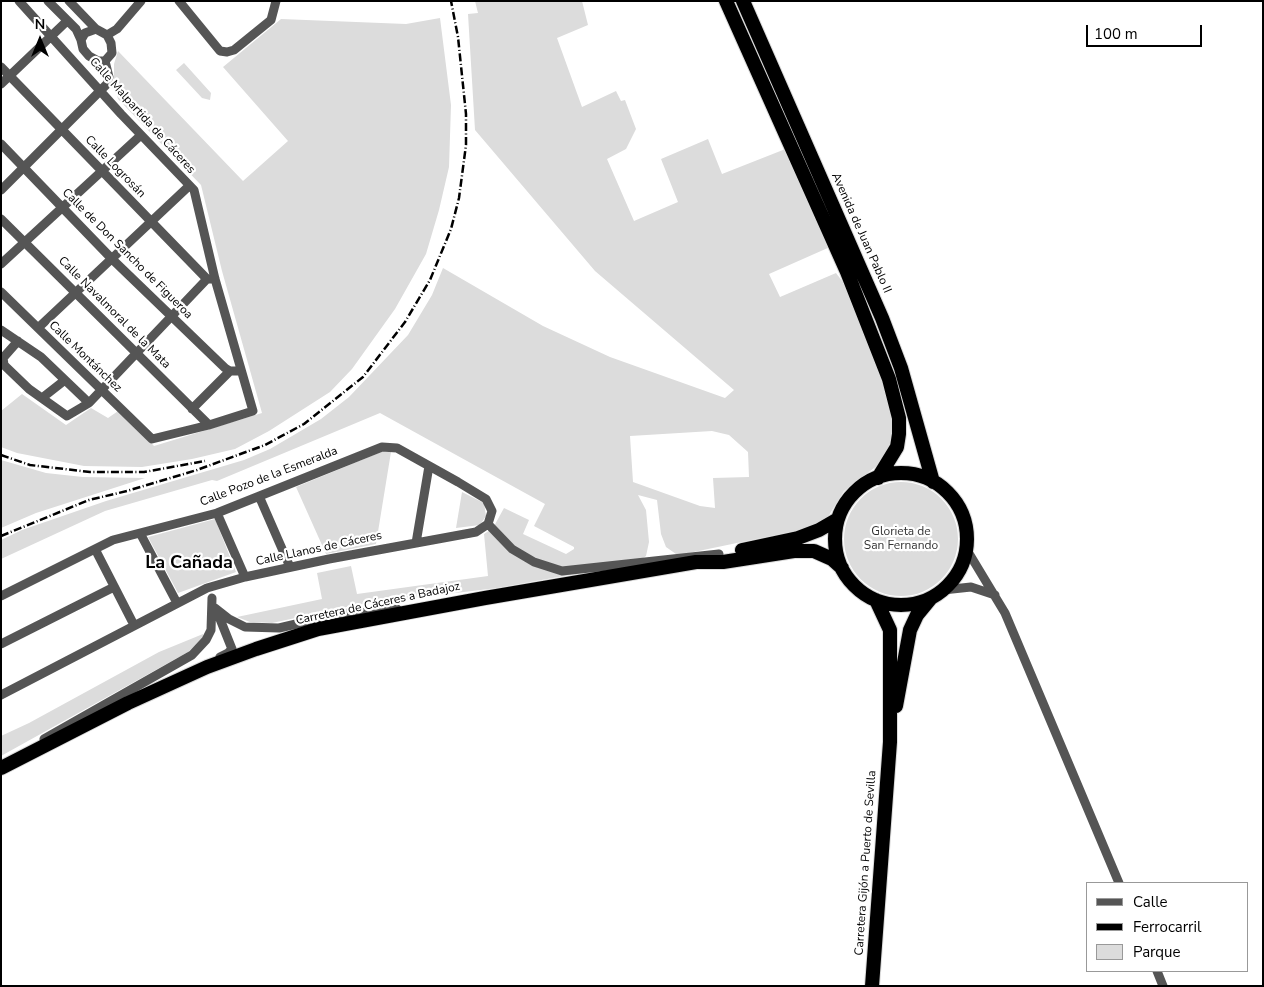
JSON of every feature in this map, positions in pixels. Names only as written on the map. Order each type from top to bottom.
[{"type":"highway","points":[[726,1],[847,272],[889,379],[899,418],[899,434],[897,447],[878,478]]},
{"type":"highway","name":"Avenida de Juan Pablo II","points":[[743,1],[882,318],[901,368],[933,482]]},
{"type":"highway","points":[[696,562],[723,562],[794,551],[814,551],[827,556],[842,568],[855,586],[876,600],[904,605],[937,594],[958,572],[965,554],[966,532],[960,511],[947,493],[933,482],[909,474],[893,474],[878,478],[866,484],[852,495],[838,519],[835,546],[842,568]]},
{"type":"highway","points":[[696,562],[719,554],[798,538],[820,530],[838,519]]},
{"type":"highway","name":"Carretera de Cáceres a Badajoz","points":[[1,768],[128,703],[256,648],[318,630],[485,598],[696,562]]},
{"type":"highway","name":"Carretera Gijón a Puerto de Sevilla","points":[[890,742],[910,630],[917,615],[937,594]]},
{"type":"highway","name":"Carretera de Cáceres a Badajoz","points":[[1,764],[167,676],[232,649],[303,627],[370,612],[485,598]]},
{"type":"highway","name":"Carretera Gijón a Puerto de Sevilla","points":[[872,986],[890,742],[890,630],[876,600]]},
{"type":"street","name":"Calle Malpartida de Cáceres","points":[[19,1],[194,190],[211,279],[253,411],[209,425]]},
{"type":"street","points":[[48,1],[76,29],[83,49],[89,56],[98,61],[105,61],[112,53],[111,43],[107,35],[96,29],[69,1]]},
{"type":"street","points":[[107,35],[117,29],[141,1]]},
{"type":"street","points":[[179,1],[220,50],[234,50],[271,20],[276,1]]},
{"type":"street","points":[[1,84],[67,21]]},
{"type":"street","points":[[81,40],[85,33],[96,29]]},
{"type":"street","points":[[1,190],[107,84],[108,77],[105,61]]},
{"type":"street","name":"Calle Logrosán","points":[[1,67],[152,223],[211,279]]},
{"type":"street","points":[[1,264],[142,135]]},
{"type":"street","name":"Calle de Don Sancho de Figueroa","points":[[1,144],[112,259],[230,371]]},
{"type":"street","points":[[38,328],[190,186]]},
{"type":"street","name":"Calle Navalmoral de la Mata","points":[[1,219],[209,425]]},
{"type":"street","points":[[18,341],[3,358],[4,365],[42,398],[67,416],[89,403],[172,316],[211,279]]},
{"type":"street","name":"Calle Montánchez","points":[[1,292],[152,439],[209,425]]},
{"type":"street","points":[[1,330],[41,357],[89,403]]},
{"type":"street","points":[[192,409],[230,371],[241,371]]},
{"type":"street","points":[[42,398],[65,380]]},
{"type":"street","name":"Calle Pozo de la Esmeralda","points":[[1,596],[113,540],[217,513],[382,447],[397,448],[486,499],[492,511],[488,524]]},
{"type":"street","points":[[416,543],[429,466]]},
{"type":"street","points":[[259,496],[290,567]]},
{"type":"street","points":[[217,513],[245,577]]},
{"type":"street","points":[[488,524],[512,549],[534,562],[562,571],[719,554]]},
{"type":"street","name":"Calle Llanos de Cáceres","points":[[1,695],[208,588],[290,567],[476,532],[488,524]]},
{"type":"street","points":[[140,533],[177,603]]},
{"type":"street","points":[[95,549],[134,625]]},
{"type":"street","points":[[965,554],[970,555],[1004,613],[1119,882]]},
{"type":"street","points":[[1,644],[114,587]]},
{"type":"street","points":[[937,594],[971,587],[994,595]]},
{"type":"street","points":[[208,588],[232,649]]},
{"type":"street","points":[[18,755],[83,715],[192,655],[206,640],[211,630],[212,598]]},
{"type":"street","points":[[216,608],[229,619],[245,627],[279,628],[339,614],[402,608]]},
{"type":"street","points":[[232,649],[237,651],[292,634],[318,630]]},
{"type":"street","points":[[128,703],[178,675],[228,653],[232,649]]},
{"type":"street","points":[[1157,972],[1163,986]]},
{"type":"green space","points":[[475,1],[582,1],[588,25],[557,38],[582,107],[616,91],[621,101],[625,100],[636,129],[626,149],[607,159],[634,221],[678,202],[661,159],[708,139],[722,174],[788,148],[830,247],[769,274],[780,297],[836,273],[849,290],[867,333],[892,411],[893,427],[890,449],[882,462],[844,491],[826,520],[809,528],[684,554],[676,554],[666,547],[661,534],[657,500],[638,495],[646,510],[649,542],[646,556],[636,563],[497,588],[356,605],[272,623],[250,622],[237,617],[322,599],[317,573],[351,566],[357,594],[488,576],[484,534],[493,528],[504,508],[529,520],[523,534],[566,554],[574,549],[574,547],[534,526],[545,504],[380,413],[217,481],[212,480],[105,511],[1,559],[1,540],[22,530],[106,501],[244,460],[270,449],[321,419],[349,397],[408,335],[432,295],[443,268],[543,326],[610,357],[725,398],[734,390],[595,271],[475,130],[468,14],[478,13]],"holes":[[[712,431],[729,435],[748,452],[749,477],[713,478],[715,508],[700,506],[633,482],[630,436]]]},
{"type":"green space","points":[[440,18],[451,105],[449,167],[439,210],[426,254],[395,309],[352,369],[330,392],[269,431],[235,449],[192,459],[142,467],[84,466],[17,453],[1,447],[1,411],[22,394],[66,425],[91,408],[108,418],[121,409],[154,446],[262,413],[222,271],[201,185],[118,99],[114,86],[114,64],[118,51],[243,181],[288,141],[223,67],[281,19],[406,24]]},
{"type":"green space","points":[[184,63],[211,93],[210,100],[202,98],[176,70]]},
{"type":"green space","points":[[386,450],[391,452],[376,544],[326,554],[296,487]]},
{"type":"green space","points":[[1,460],[46,473],[83,477],[145,478],[36,513],[1,528]]},
{"type":"green space","name":"Glorieta de San Fernando","points":[[901,482],[923,486],[942,498],[954,517],[958,539],[954,561],[942,580],[923,592],[901,596],[879,592],[860,580],[848,561],[844,539],[848,517],[860,498],[879,486]]},
{"type":"green space","points":[[462,492],[484,503],[486,516],[480,525],[456,528]]},
{"type":"green space","points":[[215,519],[236,572],[178,593],[148,537]]},
{"type":"green space","points":[[203,634],[203,638],[188,652],[1,756],[1,736],[29,723],[159,652]]},
{"type":"railway","points":[[1,536],[89,500],[197,470],[265,445],[304,424],[363,377],[405,322],[430,280],[451,229],[459,198],[466,145],[466,114],[458,37],[451,1]]},
{"type":"railway","points":[[1,455],[30,465],[90,472],[144,472],[205,461]]},
{"type":"district","name":"La Cañada","points":[[189,564]]}]
